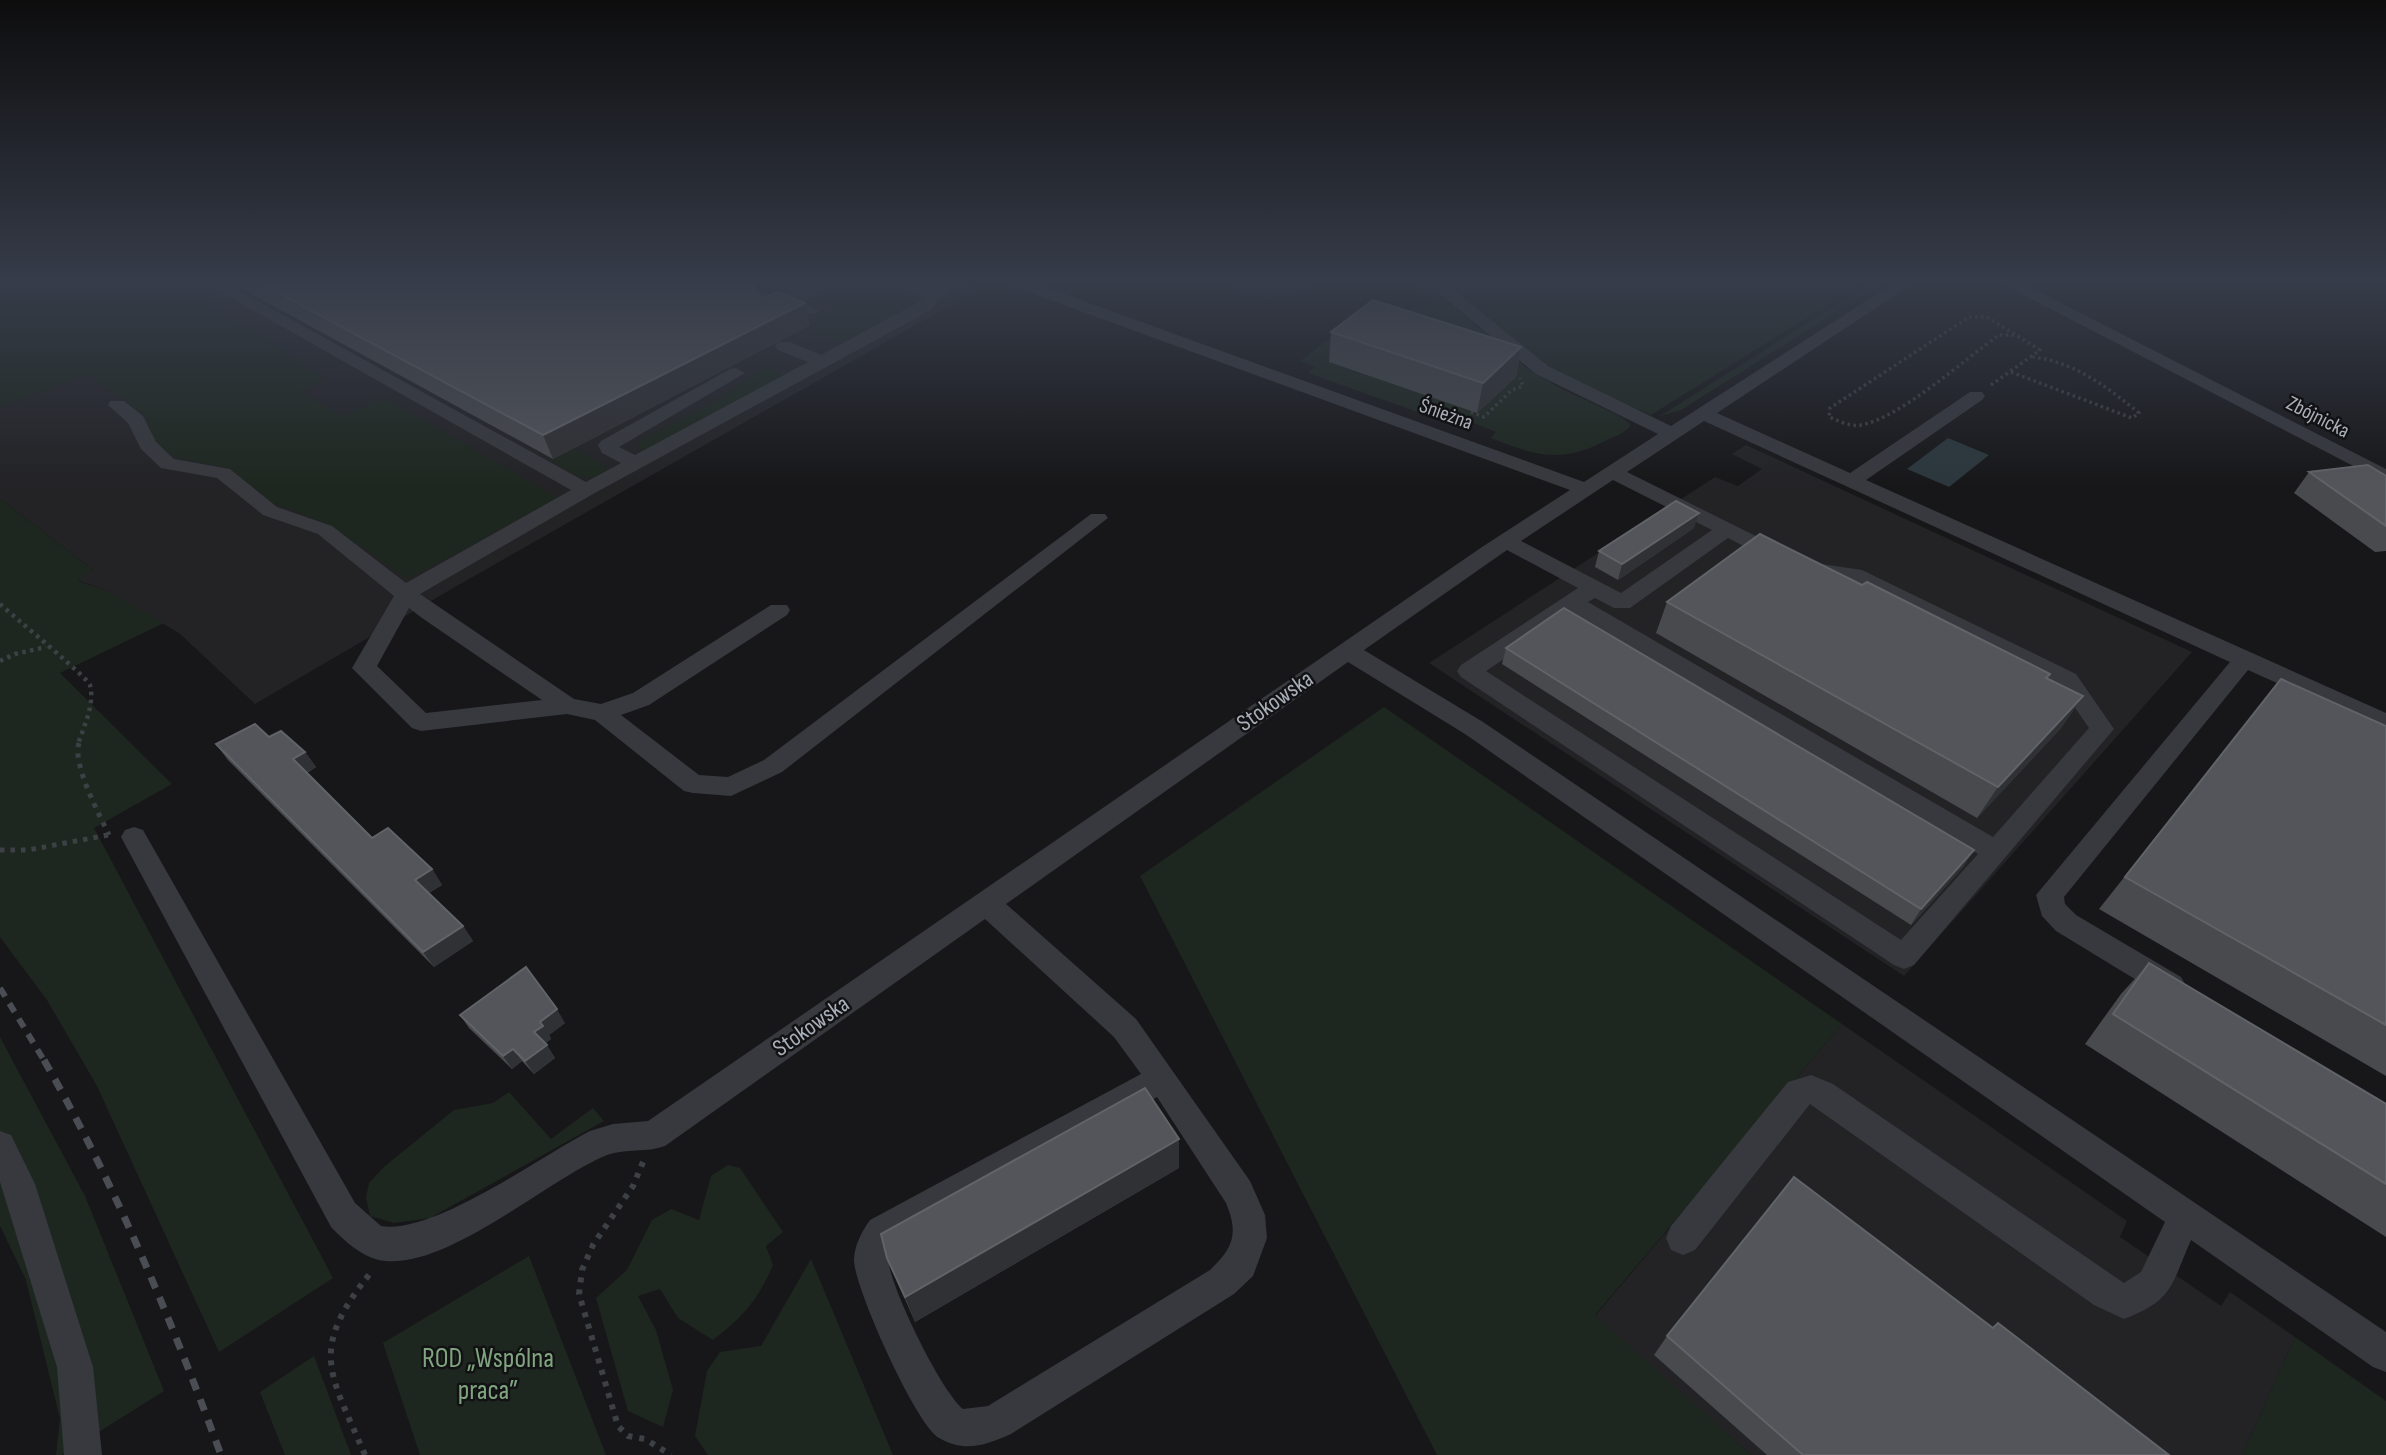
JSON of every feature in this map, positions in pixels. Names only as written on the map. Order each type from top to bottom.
[{"type":"street","points":[[333,350],[586,490]]},
{"type":"street","points":[[793,350],[822,362]]},
{"type":"street","points":[[844,350],[586,490],[407,592],[363,668],[421,722],[567,706],[602,713],[693,784],[731,787],[773,766],[1098,518]]},
{"type":"street","name":"Śnieżna","points":[[1202,350],[1585,489]]},
{"type":"street","points":[[1517,350],[1542,370],[1671,433]]},
{"type":"street","name":"Stokowska","points":[[654,1135],[1506,541],[1801,350]]},
{"type":"street","name":"Zbójnicka","points":[[2139,350],[2386,477]]},
{"type":"street","points":[[637,464],[609,449],[608,445],[736,373]]},
{"type":"street","points":[[1851,481],[1976,396]]},
{"type":"street","points":[[117,405],[136,420],[148,445],[168,464],[223,472],[270,511],[325,530],[407,592],[430,613],[567,706]]},
{"type":"street","points":[[1702,413],[2386,723]]},
{"type":"street","points":[[1594,587],[1469,671],[1904,957],[2102,729],[2068,680],[1854,575],[1803,568],[1612,472]]},
{"type":"street","points":[[1506,541],[1622,603],[1727,529]]},
{"type":"street","points":[[1572,603],[1997,852]]},
{"type":"street","points":[[602,713],[641,699],[779,610]]},
{"type":"street","points":[[1348,651],[1474,728],[2386,1354]]},
{"type":"street","points":[[2196,1001],[2066,923],[2052,908],[2050,895],[2244,660]]},
{"type":"street","points":[[121,836],[343,1215],[362,1235],[383,1244],[402,1244],[434,1233],[462,1219],[604,1141],[654,1135]]},
{"type":"street","points":[[986,903],[1037,951],[1055,962],[1125,1028],[1162,1078],[1238,1192],[1248,1215],[1250,1238],[1241,1264],[1222,1282],[999,1421],[970,1430],[947,1422],[930,1399],[875,1279],[870,1264],[872,1245],[882,1232],[1162,1078]]},
{"type":"street","points":[[1683,1238],[1799,1092],[1811,1089],[1822,1094],[2106,1293],[2124,1301],[2140,1295],[2153,1284],[2185,1216]]},
{"type":"street","points":[[0,1146],[18,1184],[75,1367],[83,1455]]},
{"type":"path","points":[[1919,350],[1830,408],[1829,417],[1859,425],[1884,417],[1978,350]]},
{"type":"path","points":[[1976,396],[2040,350]]},
{"type":"path","points":[[2011,372],[2104,410],[2132,418],[2139,413],[2120,397],[2065,364],[2046,357],[2032,357]]},
{"type":"path","points":[[1464,419],[1473,411],[1484,417],[1512,390],[1523,386],[1514,374]]},
{"type":"path","points":[[0,604],[47,647],[87,678],[91,688],[89,716],[76,751],[90,794],[121,836],[28,850],[0,850]]},
{"type":"path","points":[[0,661],[15,653],[47,647]]},
{"type":"path","points":[[654,1135],[633,1185],[593,1245],[582,1270],[579,1294],[618,1426],[628,1436],[645,1438],[671,1455]]},
{"type":"path","points":[[365,1455],[334,1377],[332,1335],[355,1292],[393,1244]]},
{"type":"shaded area","points":[[0,350],[872,350],[255,704],[179,633],[107,591],[77,580],[93,570],[0,499]]},
{"type":"shaded area","points":[[1948,438],[1989,455],[1949,487],[1907,469]]},
{"type":"shaded area","points":[[1746,445],[2192,652],[1904,976],[1429,663],[1715,477],[1738,486],[1762,469],[1732,454]]},
{"type":"shaded area","points":[[1842,1024],[2127,1221],[2120,1237],[2221,1306],[2230,1292],[2295,1337],[2242,1455],[1751,1455],[1595,1316]]},
{"type":"green space","points":[[0,350],[281,350],[326,378],[299,392],[343,416],[384,397],[558,498],[408,579],[329,525],[271,502],[229,468],[176,458],[156,444],[145,415],[87,374],[0,407]]},
{"type":"green space","points":[[1315,350],[1505,350],[1527,368],[1558,387],[1622,417],[1631,425],[1618,435],[1588,449],[1560,455],[1534,453],[1491,438],[1496,432],[1464,419],[1454,425],[1308,373],[1315,367],[1300,361]]},
{"type":"green space","points":[[1527,350],[1755,350],[1651,415],[1590,389],[1543,363]]},
{"type":"green space","points":[[1765,350],[1776,350],[1681,410],[1660,416]]},
{"type":"green space","points":[[766,366],[787,376],[648,450],[640,450],[637,447],[641,440],[713,402]]},
{"type":"green space","points":[[574,448],[607,468],[606,472],[591,478],[577,476],[551,461]]},
{"type":"green space","points":[[0,499],[93,570],[78,581],[107,591],[164,623],[60,673],[172,784],[94,828],[333,1278],[219,1352],[97,1086],[47,1000],[0,937]]},
{"type":"green space","points":[[1384,707],[1842,1024],[1595,1315],[1751,1455],[1437,1455],[1140,876]]},
{"type":"green space","points":[[0,1037],[85,1196],[164,1391],[62,1455],[56,1455],[60,1419],[26,1280],[0,1226]]},
{"type":"green space","points":[[509,1092],[551,1139],[593,1108],[604,1121],[430,1218],[394,1223],[370,1216],[366,1198],[369,1183],[385,1166],[454,1110],[493,1103]]},
{"type":"green space","points":[[728,1165],[740,1168],[783,1232],[766,1246],[773,1265],[762,1288],[733,1324],[713,1340],[678,1318],[660,1289],[638,1296],[656,1330],[673,1390],[663,1427],[628,1411],[596,1298],[627,1270],[652,1220],[671,1209],[699,1220],[711,1176]]},
{"type":"green space","name":"ROD „Wspólna praca”","points":[[529,1256],[606,1455],[420,1455],[383,1343]]},
{"type":"green space","points":[[811,1259],[893,1455],[708,1455],[695,1436],[707,1371],[720,1352],[761,1346]]},
{"type":"green space","points":[[2295,1337],[2386,1401],[2386,1455],[2242,1455]]},
{"type":"green space","points":[[314,1356],[351,1455],[285,1455],[260,1392]]},
{"type":"building","points":[[384,350],[712,350],[543,435]]},
{"type":"building","points":[[1384,350],[1518,350],[1483,383]]},
{"type":"building","points":[[2368,465],[2386,476],[2386,526],[2309,472]]},
{"type":"building","points":[[1676,501],[1699,513],[1622,564],[1599,551]]},
{"type":"building","points":[[1760,534],[1862,585],[1867,582],[2050,674],[2046,678],[2083,696],[1998,787],[1667,602]]},
{"type":"building","points":[[1564,608],[1974,850],[1921,909],[1506,648]]},
{"type":"building","points":[[2281,679],[2386,726],[2386,1025],[2125,877]]},
{"type":"building","points":[[255,724],[269,737],[281,731],[305,752],[293,759],[372,838],[388,828],[432,869],[415,880],[463,926],[423,952],[216,744]]},
{"type":"building","points":[[2149,963],[2386,1104],[2386,1184],[2113,1014]]},
{"type":"building","points":[[526,967],[557,1009],[540,1022],[543,1026],[534,1032],[547,1045],[525,1061],[513,1049],[503,1056],[460,1015]]},
{"type":"building","points":[[1145,1088],[1179,1139],[905,1297],[887,1258],[881,1234]]},
{"type":"building","points":[[1794,1177],[1993,1328],[1998,1323],[2169,1455],[1803,1455],[1667,1336]]},
{"type":"railway","points":[[0,988],[45,1062]]},
{"type":"railway","points":[[44,1060],[95,1156],[141,1254],[221,1455]]}]
